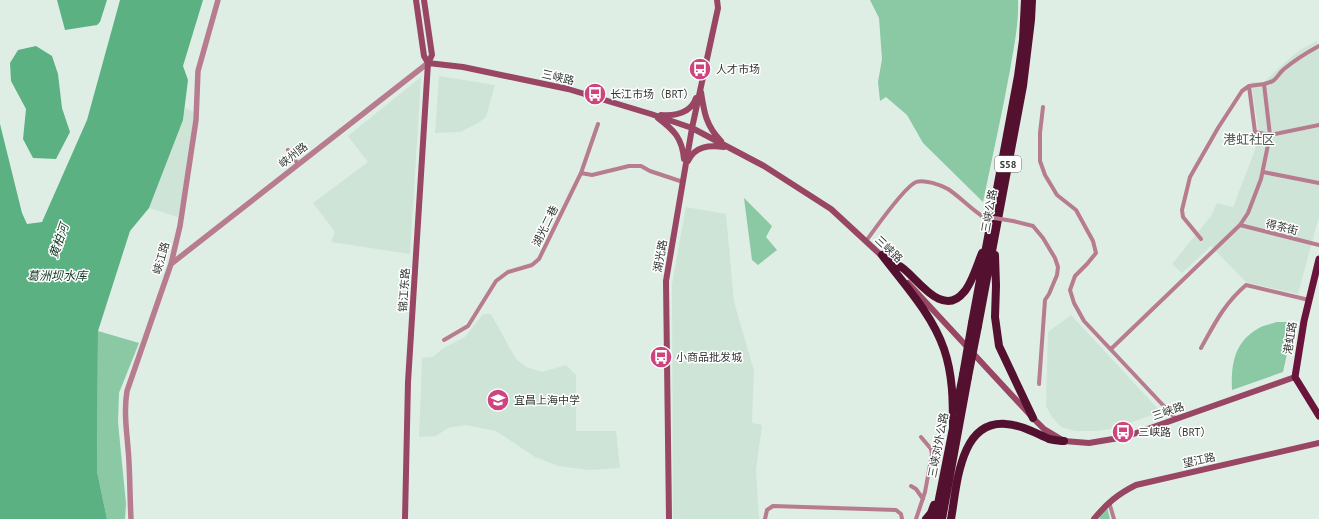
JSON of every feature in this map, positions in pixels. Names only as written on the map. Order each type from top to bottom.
[{"type":"highway","name":"三峡公路","points":[[966,376],[991,239],[1018,76],[1023,40],[1026,0]]},
{"type":"highway","name":"三峡公路","points":[[991,239],[1023,86],[1032,0]]},
{"type":"highway","points":[[882,255],[903,269],[936,299],[948,301],[963,294],[991,239]]},
{"type":"highway","points":[[991,239],[996,286],[995,317],[999,346],[1033,418]]},
{"type":"highway","points":[[882,255],[918,303],[941,341],[951,381],[953,428]]},
{"type":"highway","name":"港虹路","points":[[1295,377],[1304,321],[1319,259]]},
{"type":"highway","name":"三峡对外公路","points":[[935,519],[953,428],[966,376]]},
{"type":"highway","name":"三峡对外公路","points":[[942,519],[966,376]]},
{"type":"highway","points":[[1295,377],[1319,416]]},
{"type":"highway","points":[[950,519],[962,461],[967,446],[977,434],[990,426],[1006,424],[1034,431],[1051,439],[1064,442]]},
{"type":"highway","points":[[926,519],[931,512],[940,491]]},
{"type":"main road","points":[[416,0],[424,56],[428,63]]},
{"type":"main road","points":[[424,0],[432,55],[428,63]]},
{"type":"main road","name":"湖光路","points":[[669,519],[666,281],[682,182],[718,8],[718,0]]},
{"type":"main road","name":"三峡路","points":[[428,63],[463,68],[568,89],[651,114],[692,128],[764,166],[831,209],[882,255],[1005,386],[1033,418],[1044,429],[1064,442],[1089,443],[1125,437],[1295,377]]},
{"type":"main road","name":"锦江东路","points":[[405,519],[408,382],[428,63]]},
{"type":"main road","points":[[651,114],[672,116],[685,112],[695,102],[701,86]]},
{"type":"main road","points":[[701,86],[703,109],[707,123],[715,135],[728,147]]},
{"type":"main road","points":[[651,114],[668,126],[677,135],[683,148],[685,166]]},
{"type":"main road","points":[[685,166],[691,154],[700,148],[713,146],[728,147]]},
{"type":"main road","name":"望江路","points":[[1094,519],[1108,502],[1136,485],[1319,442]]},
{"type":"street","name":"峡江路","points":[[131,519],[129,462],[125,419],[127,391],[171,264],[180,226],[196,120],[198,71],[218,0]]},
{"type":"street","points":[[1201,238],[1183,217],[1182,210],[1190,177],[1218,128],[1242,91],[1249,86],[1273,82],[1282,70],[1301,56],[1319,46]]},
{"type":"street","name":"峡州路","points":[[171,264],[428,63]]},
{"type":"street","points":[[1111,349],[1240,225],[1248,213],[1263,172],[1270,134],[1264,84]]},
{"type":"street","points":[[1249,86],[1255,132],[1270,134],[1319,125]]},
{"type":"street","points":[[1043,107],[1040,133],[1040,161],[1045,175],[1057,195],[1076,210],[1093,241],[1096,253],[1075,276],[1070,290],[1074,303],[1084,321],[1176,419]]},
{"type":"street","name":"湖光二巷","points":[[444,340],[468,326],[496,281],[508,272],[532,265],[539,259],[580,173],[598,124]]},
{"type":"street","points":[[288,150],[298,164]]},
{"type":"street","points":[[580,173],[592,175],[629,166],[641,166],[650,171],[682,182]]},
{"type":"street","points":[[1263,172],[1319,183]]},
{"type":"street","points":[[866,241],[901,196],[917,181],[934,182],[948,189],[982,216],[1033,226],[1043,238],[1055,258],[1058,267],[1057,275],[1045,300],[1039,384]]},
{"type":"street","name":"得茶街","points":[[1240,225],[1319,245]]},
{"type":"street","points":[[1201,348],[1222,310],[1246,285],[1309,300]]},
{"type":"street","points":[[916,519],[925,492],[932,454],[931,449],[921,436]]},
{"type":"street","points":[[911,486],[916,489],[923,499]]},
{"type":"street","points":[[1108,502],[1114,519]]},
{"type":"street","points":[[765,519],[767,510],[773,506],[896,510],[901,514],[902,519]]},
{"type":"shaded area","points":[[870,0],[1018,0],[1017,26],[1013,53],[983,202],[923,143],[907,115],[886,97],[880,101],[878,82],[882,59],[879,18]]},
{"type":"shaded area","points":[[1317,41],[1319,52],[1319,216],[1298,294],[1245,281],[1211,246],[1182,273],[1172,264],[1211,216],[1217,203],[1233,207],[1255,150],[1259,134],[1251,82],[1263,83],[1300,50]]},
{"type":"shaded area","points":[[439,76],[495,85],[486,117],[460,132],[435,133]]},
{"type":"shaded area","points":[[421,77],[410,254],[331,242],[335,232],[313,203],[368,162],[348,136]]},
{"type":"shaded area","points":[[185,108],[194,112],[188,160],[178,217],[149,208],[183,120]]},
{"type":"shaded area","points":[[744,198],[772,226],[766,237],[777,250],[758,265],[752,260]]},
{"type":"shaded area","points":[[686,207],[726,214],[734,302],[754,371],[752,423],[762,425],[756,470],[759,519],[673,519],[672,284]]},
{"type":"shaded area","name":"宜昌上海中学","points":[[483,314],[491,314],[516,359],[526,367],[542,372],[566,365],[576,375],[576,431],[616,431],[620,468],[589,470],[558,466],[535,457],[496,431],[466,425],[448,428],[436,436],[419,437],[422,358],[433,357],[442,349],[465,337]]},
{"type":"shaded area","points":[[1071,315],[1161,412],[1112,429],[1075,431],[1061,427],[1052,417],[1046,406],[1048,332]]},
{"type":"shaded area","points":[[1277,322],[1294,322],[1283,372],[1232,390],[1232,371],[1239,347],[1244,340],[1259,328]]},
{"type":"shaded area","points":[[98,331],[139,343],[119,393],[118,422],[126,504],[125,519],[107,519],[97,471]]},
{"type":"shaded area","points":[[1105,507],[1107,507],[1110,519],[1099,519]]},
{"type":"water","points":[[57,0],[107,0],[100,22],[97,25],[65,30]]},
{"type":"water","name":"葛洲坝水库","points":[[120,0],[203,0],[183,66],[188,80],[183,120],[149,208],[130,231],[98,331],[97,471],[107,519],[0,519],[0,124],[22,213],[27,224],[42,222],[87,120]]},
{"type":"water","points":[[36,46],[52,56],[58,74],[62,108],[70,132],[56,159],[33,158],[23,139],[26,109],[11,81],[10,63],[18,50]]},
{"type":"place","name":"人才市场","points":[[700,69]]},
{"type":"place","name":"长江市场（BRT）","points":[[595,94]]},
{"type":"place","name":"小商品批发城","points":[[661,357]]},
{"type":"place","name":"宜昌上海中学","points":[[498,400]]},
{"type":"place","name":"三峡路（BRT）","points":[[1123,432]]},
{"type":"district","name":"港虹社区","points":[[1249,139]]},
{"type":"water label","name":"黄柏河","points":[[59,241]]}]
